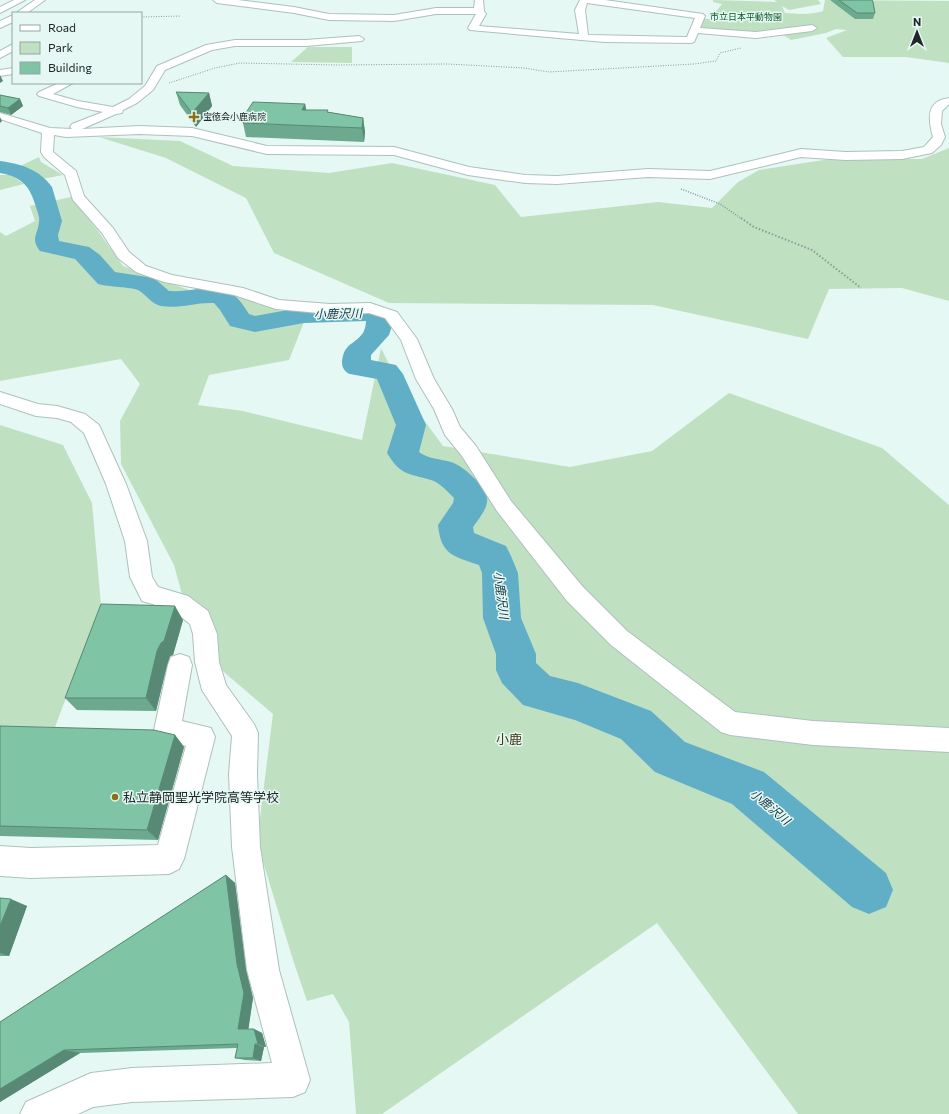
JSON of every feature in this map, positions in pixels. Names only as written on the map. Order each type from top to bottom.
[{"type":"main road","points":[[0,10],[21,0]]},
{"type":"main road","points":[[23,12],[41,0]]},
{"type":"main road","points":[[34,12],[48,0]]},
{"type":"main road","points":[[217,0],[294,10],[329,17],[347,16],[394,18],[436,11],[479,11]]},
{"type":"main road","points":[[471,0],[479,0],[479,11],[481,14],[480,19],[473,28],[584,37],[691,40],[700,16],[650,10],[615,2],[585,0],[580,10],[584,37]]},
{"type":"main road","points":[[0,25],[12,19]]},
{"type":"main road","points":[[695,30],[756,35],[812,28]]},
{"type":"main road","points":[[53,132],[81,126],[133,101],[149,88],[161,68],[210,47],[242,43],[306,43],[359,39]]},
{"type":"main road","points":[[0,55],[12,48]]},
{"type":"main road","points":[[0,73],[12,71]]},
{"type":"main road","points":[[66,84],[43,94],[77,104],[116,110],[128,115]]},
{"type":"main road","points":[[0,116],[53,132],[75,133],[134,130],[192,132],[267,150],[394,151],[468,170],[525,179],[584,178],[648,173],[698,176],[720,173],[801,153],[846,156],[902,155],[928,150],[937,142],[936,110],[944,102],[949,101]]},
{"type":"main road","points":[[53,132],[48,152],[50,157],[65,167],[71,174],[78,197],[108,231],[123,255],[141,269],[169,280],[237,290],[276,304],[330,309],[370,308],[391,315],[409,339],[426,379],[443,409],[452,430],[469,452],[504,506],[575,594],[619,638],[730,723],[813,733],[949,740]]},
{"type":"main road","points":[[0,398],[36,410],[57,412],[78,418],[92,430],[116,484],[129,519],[136,541],[141,577],[150,594],[180,603],[200,618],[205,634],[207,662],[215,690],[245,733],[243,774],[246,847],[263,970],[293,1080],[132,1085],[91,1090],[38,1114]]},
{"type":"main road","points":[[0,861],[31,863],[169,859],[202,737],[167,730],[180,666]]},
{"type":"path","points":[[142,17],[181,16]]},
{"type":"path","points":[[149,88],[216,68],[240,63],[335,66],[448,64],[524,68],[549,72],[716,61],[720,53],[741,48]]},
{"type":"path","points":[[676,187],[720,204],[754,227],[793,240],[812,250],[846,278],[861,288]]},
{"type":"green space","name":"市立日本平動物園","points":[[713,0],[777,2],[774,0],[818,0],[821,4],[789,10],[782,6],[785,13],[799,14],[823,11],[825,0],[949,1],[949,63],[906,57],[843,57],[826,38],[847,30],[836,29],[826,33],[791,40],[777,31],[757,33],[706,30],[700,27],[702,19],[710,19],[722,4],[713,2]]},
{"type":"green space","points":[[308,47],[352,47],[352,63],[291,62]]},
{"type":"green space","points":[[99,137],[180,141],[233,166],[329,173],[392,163],[495,185],[521,217],[658,202],[712,208],[738,182],[759,170],[830,159],[922,159],[949,148],[949,301],[902,288],[829,289],[808,339],[653,305],[389,303],[274,253],[246,198],[166,158]]},
{"type":"green space","points":[[39,157],[41,162],[63,175],[37,180],[18,167]]},
{"type":"green space","points":[[0,175],[11,175],[24,184],[0,190]]},
{"type":"green space","points":[[71,197],[123,266],[192,291],[237,296],[266,304],[304,322],[289,360],[209,375],[198,405],[243,411],[362,440],[381,348],[402,390],[443,446],[570,467],[652,451],[729,393],[882,448],[949,505],[949,1114],[798,1114],[657,923],[382,1114],[356,1114],[349,1022],[333,994],[307,1001],[257,842],[273,714],[197,649],[174,565],[121,464],[120,421],[140,384],[121,359],[0,381],[0,232],[6,236],[35,221],[30,206]]},
{"type":"green space","points":[[0,425],[63,445],[92,503],[101,605],[55,727],[0,726]]},
{"type":"building","points":[[839,0],[872,0],[875,13],[857,13]]},
{"type":"building","points":[[176,92],[209,93],[192,113]]},
{"type":"building","points":[[0,95],[20,99],[8,108],[0,106]]},
{"type":"building","points":[[253,102],[305,104],[302,110],[328,110],[327,112],[363,118],[362,128],[243,123],[247,111]]},
{"type":"building","points":[[101,604],[175,606],[164,641],[161,643],[157,651],[146,698],[65,698]]},
{"type":"building","points":[[0,726],[154,730],[175,735],[147,830],[0,826]]},
{"type":"building","points":[[226,875],[237,964],[244,993],[238,1029],[254,1029],[258,1044],[255,1044],[253,1058],[235,1058],[238,1044],[64,1050],[0,1089],[0,1022]]},
{"type":"building","points":[[0,898],[11,899],[0,926]]},
{"type":"waterway","name":"小鹿沢川","points":[[0,167],[19,170],[41,187],[51,221],[46,235],[48,246],[84,254],[107,279],[145,283],[162,298],[176,299],[204,295],[221,296],[231,306],[239,320],[255,324],[304,315],[373,313],[381,320],[375,335],[357,352],[356,366],[382,370],[389,374],[411,425],[403,453],[407,459],[418,466],[435,469],[447,474],[471,494],[470,506],[455,525],[457,540],[471,548],[493,556],[500,573],[502,618],[516,654],[516,670],[538,692],[578,702],[636,725],[670,757],[748,788],[869,890]]},
{"type":"place","name":"宝徳会小鹿病院","points":[[194,117]]},
{"type":"place","name":"私立静岡聖光学院高等学校","points":[[115,797]]},
{"type":"district","name":"小鹿","points":[[509,739]]}]
